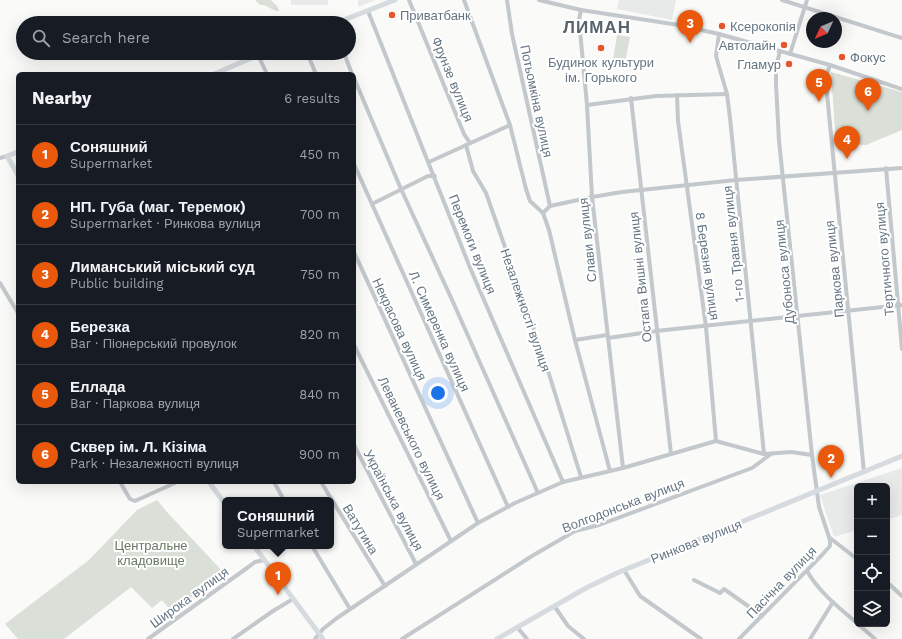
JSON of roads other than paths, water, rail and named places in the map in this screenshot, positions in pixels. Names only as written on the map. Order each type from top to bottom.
[{"type":"main road","points":[[355,16],[396,0]]},
{"type":"main road","points":[[219,72],[246,60]]},
{"type":"main road","points":[[16,153],[6,156],[16,172]]},
{"type":"main road","name":"Ринкова вулиця","points":[[497,639],[586,588],[624,570],[902,456]]},
{"type":"main road","points":[[210,484],[222,500]]},
{"type":"main road","points":[[256,549],[322,637]]},
{"type":"street","name":"Фрунзе вулиця","points":[[409,0],[468,144]]},
{"type":"street","points":[[464,0],[510,125],[530,201],[542,213],[549,230],[575,340],[610,471]]},
{"type":"street","name":"Потьомкіна вулиця","points":[[507,0],[512,34],[550,206]]},
{"type":"street","points":[[539,0],[562,2],[581,10],[679,25],[719,34],[830,65],[902,89]]},
{"type":"street","points":[[782,0],[805,6],[902,38]]},
{"type":"street","points":[[790,54],[807,0]]},
{"type":"street","name":"Слави вулиця","points":[[581,10],[579,20],[587,105],[592,197],[623,468]]},
{"type":"street","name":"Перемоги вулиця","points":[[368,11],[471,270],[563,482]]},
{"type":"street","name":"1-го Травня вулиця","points":[[719,34],[716,56],[726,94],[764,454]]},
{"type":"street","name":"Дубоноса вулиця","points":[[780,51],[776,67],[776,84],[783,177],[816,491]]},
{"type":"street","points":[[262,60],[267,72]]},
{"type":"street","points":[[310,60],[315,72]]},
{"type":"street","points":[[347,60],[351,72]]},
{"type":"street","name":"Паркова вулиця","points":[[830,65],[826,77],[864,472]]},
{"type":"street","points":[[356,83],[400,189],[453,302],[538,494]]},
{"type":"street","points":[[587,105],[631,98],[726,94]]},
{"type":"street","name":"8 Березня вулиця","points":[[677,95],[678,121],[706,327],[716,441]]},
{"type":"street","name":"Остапа Вишні вулиця","points":[[631,98],[640,190],[671,454]]},
{"type":"street","points":[[429,162],[510,125]]},
{"type":"street","name":"Незалежності вулиця","points":[[468,144],[473,171],[486,193],[544,358],[581,477]]},
{"type":"street","points":[[0,158],[6,156]]},
{"type":"street","name":"Л. Симеренка вулиця","points":[[356,168],[472,430],[508,506]]},
{"type":"street","name":"Тертичного вулиця","points":[[886,168],[900,305],[902,349]]},
{"type":"street","points":[[542,213],[550,206],[592,197],[640,190],[736,180],[902,168]]},
{"type":"street","points":[[372,204],[428,176],[434,176]]},
{"type":"street","name":"Некрасова вулиця","points":[[356,256],[478,522]]},
{"type":"street","points":[[0,282],[16,309]]},
{"type":"street","points":[[575,340],[900,305]]},
{"type":"street","points":[[694,328],[701,323],[704,315]]},
{"type":"street","points":[[707,339],[710,330],[717,325]]},
{"type":"street","name":"Леваневського вулиця","points":[[356,349],[451,541]]},
{"type":"street","points":[[315,639],[322,637],[323,628],[478,522],[508,506],[563,482],[623,468],[716,441],[764,454],[791,452],[812,455]]},
{"type":"street","name":"Українська вулиця","points":[[356,449],[416,564]]},
{"type":"street","name":"Волгодонська вулиця","points":[[402,639],[532,556],[575,531],[599,525],[752,468],[769,454],[774,454]]},
{"type":"street","points":[[121,484],[130,499],[135,501],[173,484]]},
{"type":"street","points":[[275,484],[282,497]]},
{"type":"street","name":"Ватутина","points":[[322,484],[330,497]]},
{"type":"street","name":"Пасічна вулиця","points":[[739,639],[830,546],[830,538],[819,507],[816,491]]},
{"type":"street","name":"Ватутина","points":[[334,503],[385,586]]},
{"type":"street","points":[[830,538],[854,557]]},
{"type":"street","points":[[314,549],[350,609]]},
{"type":"street","name":"Широка вулиця","points":[[148,639],[255,562],[264,560]]},
{"type":"street","points":[[624,570],[640,596],[701,639]]},
{"type":"street","points":[[807,571],[811,578],[833,602],[854,620]]},
{"type":"street","points":[[694,580],[720,594],[724,589],[762,616]]},
{"type":"street","points":[[890,585],[902,596]]},
{"type":"street","points":[[233,639],[273,611],[293,600]]},
{"type":"street","points":[[810,639],[833,602]]},
{"type":"street","points":[[555,606],[568,626],[584,639]]},
{"type":"street","points":[[517,627],[527,639]]},
{"type":"street","points":[[861,627],[875,639]]},
{"type":"place","name":"Приватбанк","points":[[392,15]]},
{"type":"place","name":"Ксерокопія","points":[[722,26]]},
{"type":"place","name":"Лиманський міський суд","points":[[690,43]]},
{"type":"place","name":"Автолайн","points":[[784,45]]},
{"type":"place","name":"Будинок культури ім. Горького","points":[[601,48]]},
{"type":"place","name":"Фокус","points":[[842,57]]},
{"type":"place","name":"Гламур","points":[[789,64]]},
{"type":"place","name":"Еллада","points":[[819,102]]},
{"type":"place","name":"Сквер ім. Л. Кізіма","points":[[868,111]]},
{"type":"place","name":"Березка","points":[[847,159]]},
{"type":"place","name":"НП. Губа (маг. Теремок)","points":[[831,478]]},
{"type":"place","name":"Соняшний","points":[[278,595]]},
{"type":"district","name":"ЛИМАН","points":[[597,27]]},
{"type":"park label","name":"Центральне кладовище","points":[[151,552]]}]
